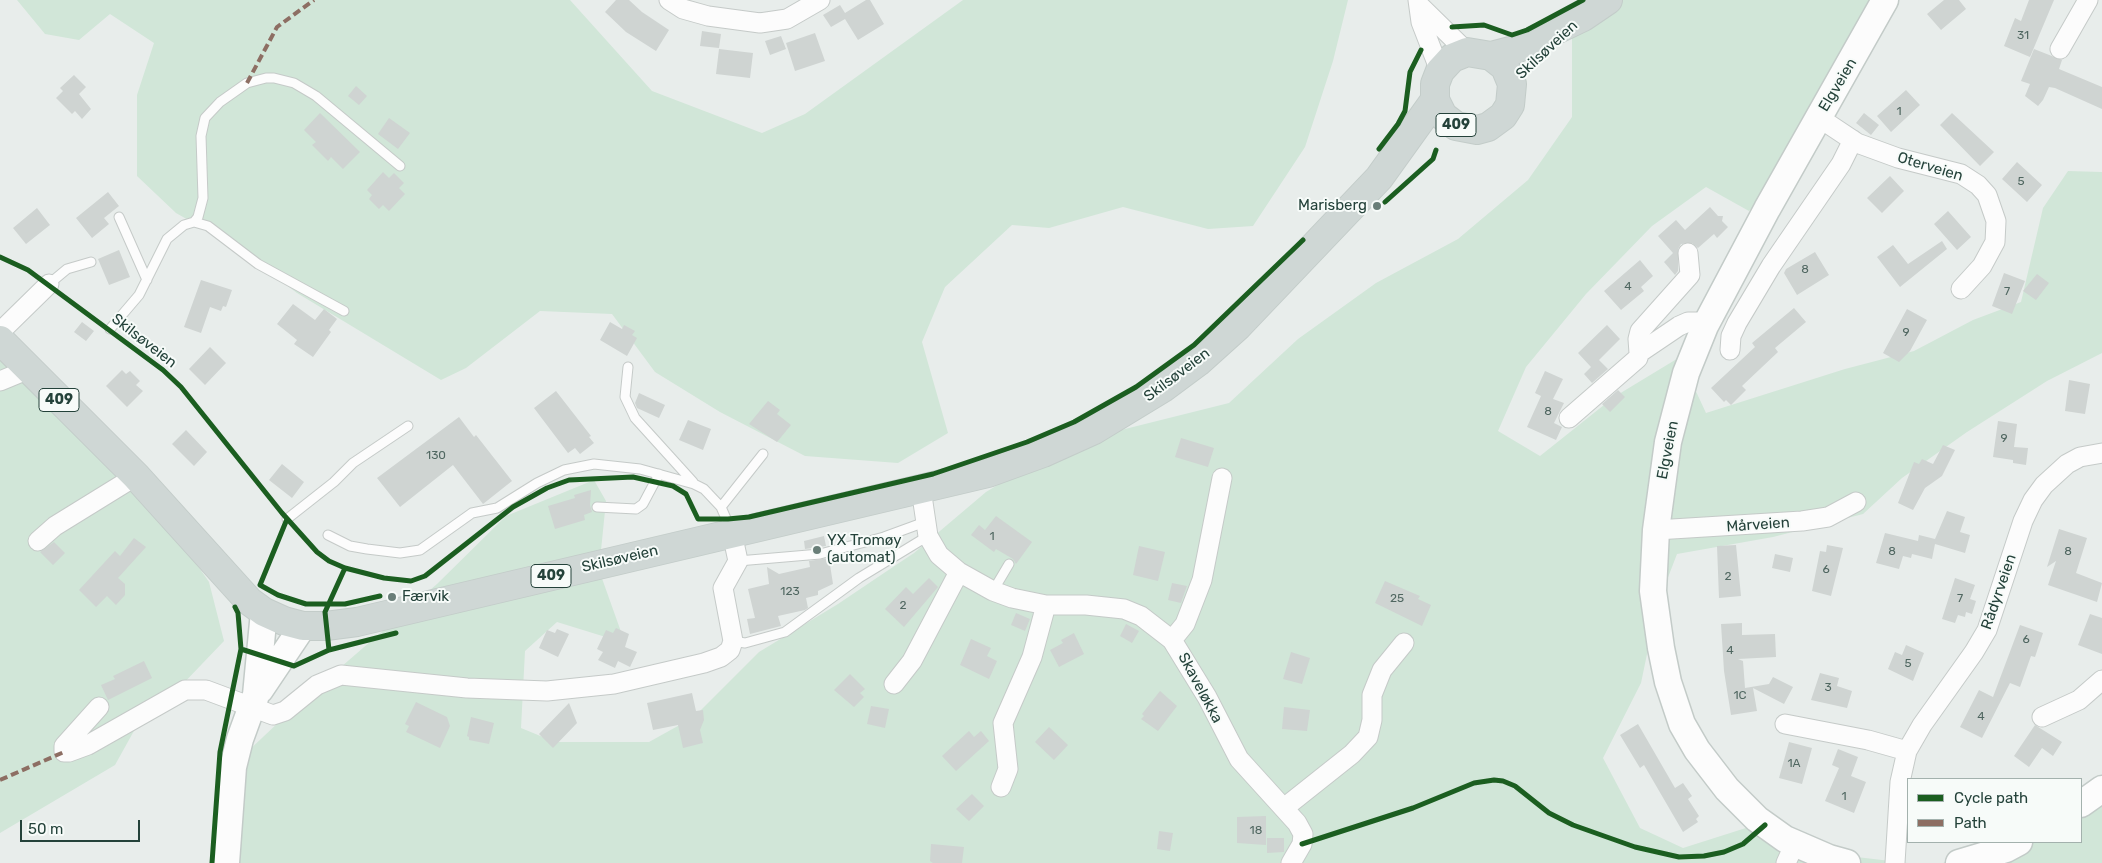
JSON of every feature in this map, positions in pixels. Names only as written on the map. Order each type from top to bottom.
[{"type":"main road","name":"Skilsøveien","points":[[1512,84],[1523,68],[1583,17],[1608,0]]},
{"type":"main road","name":"Elgveien","points":[[1848,863],[1830,858],[1791,853],[1727,789],[1697,750],[1682,724],[1668,682],[1661,648],[1654,591],[1656,530],[1668,442],[1686,373],[1705,326],[1818,117],[1885,0]]},
{"type":"main road","name":"Skilsøveien","points":[[0,340],[184,526],[264,619],[284,621],[298,632],[357,622],[988,473],[1043,453],[1094,430],[1163,388],[1198,362],[1238,326],[1380,178],[1435,100],[1438,65],[1472,51],[1514,50],[1583,17]]},
{"type":"main road","name":"Skilsøveien","points":[[1380,178],[1430,140],[1456,126],[1477,130],[1496,123],[1510,105],[1512,84],[1505,67],[1472,51]]},
{"type":"main road","name":"409","points":[[1435,100],[1443,116],[1456,126]]},
{"type":"main road","points":[[254,701],[264,619]]},
{"type":"main road","points":[[226,863],[233,767],[240,739],[254,701],[298,632]]},
{"type":"main road","points":[[2082,803],[2102,790]]},
{"type":"main road","points":[[1959,863],[2006,849],[2017,843]]},
{"type":"street","points":[[668,0],[683,8],[708,16],[760,23],[787,19],[820,0]]},
{"type":"street","points":[[2060,50],[2088,0]]},
{"type":"street","points":[[1419,3],[1472,51]]},
{"type":"street","points":[[1419,3],[1421,22],[1438,65]]},
{"type":"street","name":"Oterveien","points":[[1818,117],[1853,140],[1898,158],[1962,174],[1978,184],[1987,195],[1996,221],[1995,242],[1982,266],[1961,289]]},
{"type":"street","points":[[1730,350],[1732,336],[1737,323],[1771,266],[1842,164],[1853,140]]},
{"type":"street","points":[[1640,353],[1638,339],[1640,332],[1690,275],[1691,266],[1688,253]]},
{"type":"street","points":[[0,332],[49,284]]},
{"type":"street","points":[[1568,418],[1638,358],[1640,353],[1679,326],[1688,322],[1698,322],[1705,326]]},
{"type":"street","points":[[0,382],[28,369]]},
{"type":"street","name":"Rådyrveien","points":[[1895,863],[1900,782],[1907,751],[1922,725],[1974,652],[1987,630],[2020,530],[2032,500],[2067,464],[2080,457],[2102,453]]},
{"type":"street","points":[[38,541],[55,526],[136,476]]},
{"type":"street","points":[[1172,640],[1185,624],[1202,580],[1222,478]]},
{"type":"street","points":[[921,489],[927,529]]},
{"type":"street","name":"Mårveien","points":[[1656,530],[1802,522],[1828,517],[1856,502]]},
{"type":"street","name":"Skaveløkka","points":[[927,529],[940,555],[959,572],[993,591],[1012,598],[1046,605],[1086,604],[1124,609],[1141,616],[1172,640],[1207,698],[1239,759],[1297,823],[1304,837],[1291,863]]},
{"type":"street","points":[[99,707],[64,746],[64,752],[88,745],[185,690],[206,690],[254,701],[273,715],[285,711],[317,685],[341,675],[508,691],[547,691],[614,684],[712,660],[730,650],[733,641],[723,588],[738,561],[732,533]]},
{"type":"street","points":[[894,684],[912,661],[959,572]]},
{"type":"street","points":[[1001,787],[1008,769],[1003,722],[1032,657],[1046,605]]},
{"type":"street","points":[[1284,808],[1352,754],[1368,737],[1372,720],[1372,695],[1378,678],[1393,654],[1404,643]]},
{"type":"street","points":[[2042,717],[2079,700],[2102,680]]},
{"type":"street","points":[[1785,724],[1868,740],[1907,751]]},
{"type":"lane","points":[[344,311],[258,264],[208,226],[194,222],[198,217],[204,198],[200,136],[205,118],[220,102],[247,84],[266,78],[274,78],[294,83],[316,96],[400,166]]},
{"type":"lane","points":[[119,217],[147,280]]},
{"type":"lane","name":"Skilsøveien","points":[[110,329],[139,295],[167,240],[184,225],[194,222]]},
{"type":"lane","points":[[49,284],[67,269],[91,262]]},
{"type":"lane","points":[[628,366],[625,397],[635,418],[694,484]]},
{"type":"lane","points":[[287,518],[334,482],[353,462],[408,426]]},
{"type":"lane","points":[[721,507],[762,454]]},
{"type":"lane","points":[[328,535],[350,546],[367,549],[400,553],[420,550],[463,517],[472,513],[497,508],[537,483],[564,470],[594,464],[659,474],[694,484],[704,490],[721,507],[732,533]]},
{"type":"lane","points":[[597,507],[636,509],[643,504],[659,474]]},
{"type":"lane","points":[[738,561],[820,554],[884,537],[927,529]]},
{"type":"lane","points":[[733,641],[745,643],[784,632],[927,529]]},
{"type":"lane","points":[[993,591],[1009,564]]},
{"type":"green space","points":[[17,0],[570,0],[652,91],[762,133],[805,114],[963,0],[1348,0],[1333,61],[1305,147],[1253,226],[1208,229],[1123,207],[1049,228],[1012,225],[945,287],[922,342],[948,433],[898,463],[805,456],[720,412],[655,372],[612,314],[540,311],[466,368],[441,380],[297,293],[234,246],[176,213],[137,176],[137,95],[154,43],[110,14],[79,40],[45,34]]},
{"type":"green space","points":[[1579,0],[1887,0],[1801,157],[1749,211],[1706,187],[1652,226],[1586,294],[1526,367],[1498,431],[1540,456],[1614,397],[1680,357],[1706,413],[1845,369],[1914,351],[1973,320],[2021,302],[2043,208],[2068,171],[2102,172],[2102,353],[2047,381],[1967,432],[1902,478],[1863,514],[1773,537],[1677,554],[1657,606],[1641,683],[1603,758],[1640,828],[1683,848],[1749,827],[1839,855],[1908,863],[224,863],[229,769],[297,705],[437,584],[506,516],[594,480],[606,501],[599,570],[625,643],[557,622],[525,651],[521,728],[555,742],[649,742],[694,717],[759,652],[838,604],[914,553],[986,492],[1065,444],[1229,403],[1298,339],[1376,283],[1458,239],[1528,180],[1572,117],[1572,23]]},
{"type":"green space","points":[[0,346],[155,504],[209,582],[224,641],[179,688],[135,729],[115,765],[0,833]]},
{"type":"green space","points":[[2102,795],[2102,863],[1943,863],[2000,843],[2082,843],[2082,805]]},
{"type":"building","points":[[616,0],[629,0],[642,12],[669,30],[656,51],[626,32],[605,12]]},
{"type":"building","points":[[866,0],[870,0],[884,24],[858,40],[845,19],[831,27],[823,15],[840,5],[845,13]]},
{"type":"building","points":[[1944,0],[1959,0],[1966,9],[1941,30],[1927,14]]},
{"type":"building","points":[[2029,0],[2054,0],[2030,57],[2004,46],[2015,18],[2021,21]]},
{"type":"building","points":[[702,31],[721,34],[719,48],[700,46]]},
{"type":"building","points":[[815,33],[825,61],[795,71],[786,43]]},
{"type":"building","points":[[781,36],[786,49],[770,55],[765,41]]},
{"type":"building","points":[[719,49],[753,53],[750,78],[716,74]]},
{"type":"building","points":[[2034,49],[2062,60],[2059,69],[2102,87],[2102,109],[2055,88],[2049,87],[2038,106],[2025,96],[2030,84],[2021,81]]},
{"type":"building","points":[[74,75],[86,87],[79,94],[91,109],[82,119],[75,111],[72,114],[56,98],[63,91],[60,88]]},
{"type":"building","points":[[356,86],[367,96],[359,105],[348,96]]},
{"type":"building","points":[[1906,90],[1920,105],[1891,132],[1877,116]]},
{"type":"building","points":[[320,113],[360,152],[343,169],[331,157],[328,161],[312,145],[316,142],[304,130]]},
{"type":"building","points":[[1864,113],[1879,125],[1871,135],[1856,123]]},
{"type":"building","points":[[1952,113],[1994,152],[1980,166],[1940,125]]},
{"type":"building","points":[[389,118],[410,133],[398,149],[378,134]]},
{"type":"building","points":[[2017,162],[2042,185],[2027,202],[2002,179]]},
{"type":"building","points":[[383,172],[389,178],[394,173],[404,183],[399,188],[405,194],[389,211],[383,205],[379,209],[369,199],[372,195],[367,190]]},
{"type":"building","points":[[1890,176],[1904,191],[1882,213],[1867,198]]},
{"type":"building","points":[[108,192],[119,206],[104,218],[109,224],[92,238],[76,218]]},
{"type":"building","points":[[1710,207],[1718,216],[1723,216],[1722,221],[1728,227],[1717,238],[1714,234],[1698,248],[1692,243],[1681,244],[1678,249],[1678,271],[1675,275],[1664,262],[1673,253],[1658,236],[1676,220],[1685,230]]},
{"type":"building","points":[[37,208],[50,225],[26,244],[13,228]]},
{"type":"building","points":[[1948,211],[1971,237],[1957,250],[1934,224]]},
{"type":"building","points":[[1942,241],[1947,249],[1900,287],[1877,257],[1893,245],[1908,264]]},
{"type":"building","points":[[119,250],[130,277],[109,285],[98,259]]},
{"type":"building","points":[[1815,252],[1829,275],[1797,295],[1784,273],[1786,269]]},
{"type":"building","points":[[1640,260],[1653,276],[1641,287],[1644,291],[1621,310],[1604,291]]},
{"type":"building","points":[[2004,273],[2025,281],[2012,314],[1992,306]]},
{"type":"building","points":[[2037,274],[2049,283],[2036,300],[2023,291]]},
{"type":"building","points":[[201,280],[232,290],[226,307],[223,306],[221,311],[210,307],[201,333],[184,327]]},
{"type":"building","points":[[293,304],[315,320],[324,309],[337,319],[329,330],[331,332],[313,357],[294,344],[297,340],[277,324]]},
{"type":"building","points":[[1794,308],[1806,322],[1775,348],[1778,352],[1742,386],[1746,390],[1731,405],[1726,400],[1724,402],[1711,388],[1755,347],[1752,343]]},
{"type":"building","points":[[1907,309],[1927,320],[1910,351],[1899,362],[1883,353]]},
{"type":"building","points":[[82,322],[94,331],[86,341],[74,332]]},
{"type":"building","points":[[610,322],[622,329],[624,325],[635,331],[632,335],[637,338],[627,356],[600,340]]},
{"type":"building","points":[[1607,325],[1620,339],[1599,360],[1608,369],[1592,383],[1584,374],[1591,367],[1578,353]]},
{"type":"building","points":[[210,347],[226,363],[205,385],[189,369]]},
{"type":"building","points":[[122,370],[126,374],[130,371],[140,381],[136,385],[143,391],[127,407],[106,386]]},
{"type":"building","points":[[1545,371],[1563,379],[1553,399],[1564,403],[1554,423],[1562,427],[1556,440],[1527,427],[1541,396],[1535,393]]},
{"type":"building","points":[[2069,380],[2090,384],[2085,414],[2065,411]]},
{"type":"building","points":[[1618,390],[1625,397],[1610,412],[1602,404]]},
{"type":"building","points":[[556,391],[591,436],[589,437],[594,443],[580,454],[575,448],[568,453],[534,408]]},
{"type":"building","points":[[639,393],[665,405],[659,418],[637,408],[635,403]]},
{"type":"building","points":[[768,401],[780,410],[777,414],[791,425],[777,442],[749,424]]},
{"type":"building","points":[[459,417],[474,437],[476,435],[512,481],[483,504],[453,465],[400,507],[377,478]]},
{"type":"building","points":[[688,420],[711,429],[703,450],[679,440]]},
{"type":"building","points":[[1998,421],[2017,424],[2014,447],[2028,448],[2026,465],[2013,463],[2013,460],[1993,457]]},
{"type":"building","points":[[186,430],[207,452],[194,466],[172,444]]},
{"type":"building","points":[[1181,438],[1214,448],[1208,467],[1175,457]]},
{"type":"building","points":[[1943,445],[1955,450],[1942,476],[1925,488],[1913,510],[1898,503],[1914,462],[1919,464],[1922,459],[1933,464]]},
{"type":"building","points":[[282,464],[304,482],[292,498],[269,480]]},
{"type":"building","points":[[591,490],[590,505],[592,512],[584,515],[585,520],[555,529],[548,506],[575,498],[574,495]]},
{"type":"building","points":[[1947,511],[1965,517],[1960,532],[1970,535],[1965,553],[1935,544],[1932,559],[1912,554],[1911,558],[1903,556],[1899,569],[1876,563],[1885,533],[1918,541],[1919,535],[1935,539]]},
{"type":"building","points":[[996,516],[1032,542],[1016,564],[1013,559],[996,549],[994,552],[971,535],[979,525],[985,530]]},
{"type":"building","points":[[2059,529],[2087,538],[2076,573],[2102,583],[2097,602],[2048,585],[2056,561],[2047,567]]},
{"type":"building","points":[[824,536],[826,546],[805,549],[804,541]]},
{"type":"building","points":[[134,538],[146,547],[118,578],[125,584],[125,595],[116,605],[107,596],[96,607],[79,590],[115,551],[120,556]]},
{"type":"building","points":[[54,542],[65,553],[53,565],[40,552]]},
{"type":"building","points":[[1736,545],[1741,596],[1719,598],[1717,546]]},
{"type":"building","points":[[1827,545],[1843,548],[1831,596],[1812,591],[1820,551],[1826,552]]},
{"type":"building","points":[[1139,546],[1165,552],[1158,581],[1133,575]]},
{"type":"building","points":[[1775,554],[1793,558],[1790,572],[1772,568]]},
{"type":"building","points":[[829,558],[833,584],[818,591],[818,595],[806,598],[808,608],[805,610],[778,616],[781,626],[750,634],[747,619],[755,618],[748,589],[769,584],[767,567],[779,574],[810,567],[809,561]]},
{"type":"building","points":[[929,578],[938,587],[904,627],[885,609],[906,587],[913,594]]},
{"type":"building","points":[[1955,578],[1975,585],[1970,599],[1976,601],[1972,614],[1966,612],[1965,617],[1958,615],[1955,623],[1942,619]]},
{"type":"building","points":[[1385,581],[1420,596],[1418,599],[1431,605],[1422,626],[1375,603]]},
{"type":"building","points":[[1172,583],[1187,586],[1181,603],[1168,600]]},
{"type":"building","points":[[1016,613],[1030,619],[1025,631],[1011,625]]},
{"type":"building","points":[[2090,614],[2102,618],[2102,654],[2078,645]]},
{"type":"building","points":[[1742,623],[1742,635],[1775,634],[1776,657],[1738,659],[1743,661],[1745,688],[1769,684],[1773,677],[1793,687],[1784,704],[1753,688],[1757,711],[1731,715],[1724,671],[1721,624]]},
{"type":"building","points":[[1126,624],[1139,631],[1132,643],[1120,636]]},
{"type":"building","points":[[2020,625],[2043,633],[2035,657],[2031,656],[2020,687],[2010,683],[1982,738],[1960,727],[1979,690],[1993,697]]},
{"type":"building","points":[[616,628],[629,634],[625,647],[637,652],[630,667],[618,661],[615,668],[598,660],[603,652],[597,649],[606,630],[613,633]]},
{"type":"building","points":[[557,629],[569,634],[558,657],[539,648],[547,630],[555,633]]},
{"type":"building","points":[[1074,633],[1084,654],[1059,667],[1050,650],[1063,643],[1061,640]]},
{"type":"building","points":[[971,639],[991,648],[987,656],[997,661],[989,679],[960,665]]},
{"type":"building","points":[[1906,645],[1924,653],[1913,681],[1888,669],[1895,652],[1902,655]]},
{"type":"building","points":[[1291,652],[1310,658],[1302,684],[1283,679]]},
{"type":"building","points":[[144,661],[152,678],[108,700],[101,685],[115,679],[113,676]]},
{"type":"building","points":[[1820,673],[1839,678],[1837,686],[1852,691],[1847,708],[1811,700]]},
{"type":"building","points":[[850,674],[865,689],[860,693],[864,697],[854,707],[834,690]]},
{"type":"building","points":[[1160,691],[1177,706],[1158,731],[1141,719],[1144,716],[1142,714]]},
{"type":"building","points":[[692,693],[696,711],[703,710],[704,720],[700,730],[703,743],[683,748],[678,725],[653,730],[647,703]]},
{"type":"building","points":[[416,702],[447,717],[450,726],[440,748],[406,732],[409,726],[405,724]]},
{"type":"building","points":[[569,703],[577,723],[553,748],[539,734]]},
{"type":"building","points":[[871,706],[889,709],[885,728],[867,724]]},
{"type":"building","points":[[1284,707],[1310,710],[1307,731],[1282,729]]},
{"type":"building","points":[[471,717],[494,723],[489,744],[469,740],[467,736]]},
{"type":"building","points":[[1638,724],[1675,788],[1683,783],[1692,796],[1688,799],[1699,816],[1696,819],[1698,822],[1683,832],[1644,765],[1640,768],[1620,735]]},
{"type":"building","points":[[2035,725],[2062,742],[2053,756],[2042,748],[2029,767],[2014,756]]},
{"type":"building","points":[[1049,727],[1068,745],[1054,760],[1035,742]]},
{"type":"building","points":[[969,731],[974,737],[981,731],[989,741],[956,771],[942,756]]},
{"type":"building","points":[[1789,742],[1812,748],[1802,784],[1779,778]]},
{"type":"building","points":[[1838,749],[1858,757],[1851,776],[1866,782],[1854,813],[1825,801],[1839,768],[1832,765]]},
{"type":"building","points":[[972,794],[984,806],[969,821],[956,809]]},
{"type":"building","points":[[1266,816],[1266,845],[1237,843],[1237,817]]},
{"type":"building","points":[[1159,831],[1173,833],[1170,851],[1157,849]]},
{"type":"building","points":[[1267,838],[1284,838],[1284,852],[1267,853]]},
{"type":"building","points":[[931,844],[964,847],[962,863],[933,863],[930,861]]},
{"type":"marked path","points":[[247,83],[277,27],[314,0]]},
{"type":"marked path","points":[[0,780],[64,752]]},
{"type":"cycle path","points":[[1452,27],[1484,25],[1512,35],[1527,30],[1583,0]]},
{"type":"cycle path","points":[[1379,149],[1398,124],[1405,111],[1410,72],[1421,50]]},
{"type":"cycle path","points":[[1385,202],[1433,159],[1436,150]]},
{"type":"cycle path","points":[[0,257],[28,270],[163,370],[181,387],[282,513],[317,552],[329,561],[345,568],[384,578],[411,581],[425,576],[513,507],[547,488],[569,480],[633,477],[673,486],[686,494],[698,519],[728,519],[749,517],[933,474],[1027,442],[1074,422],[1136,387],[1194,345],[1303,240]]},
{"type":"cycle path","points":[[287,519],[260,585],[278,595],[306,604],[345,604],[380,596]]},
{"type":"cycle path","points":[[329,650],[325,612],[345,568]]},
{"type":"cycle path","points":[[235,607],[238,613],[241,649],[294,666],[329,650],[396,633]]},
{"type":"cycle path","points":[[212,863],[220,752],[241,649]]},
{"type":"cycle path","points":[[1302,844],[1413,808],[1474,783],[1494,780],[1503,781],[1515,786],[1549,813],[1573,825],[1635,847],[1679,857],[1704,856],[1724,852],[1743,844],[1765,825]]},
{"type":"place","name":"Marisberg","points":[[1377,206]]},
{"type":"place","name":"YX Tromøy (automat)","points":[[817,550]]},
{"type":"place","name":"Færvik","points":[[392,597]]}]
